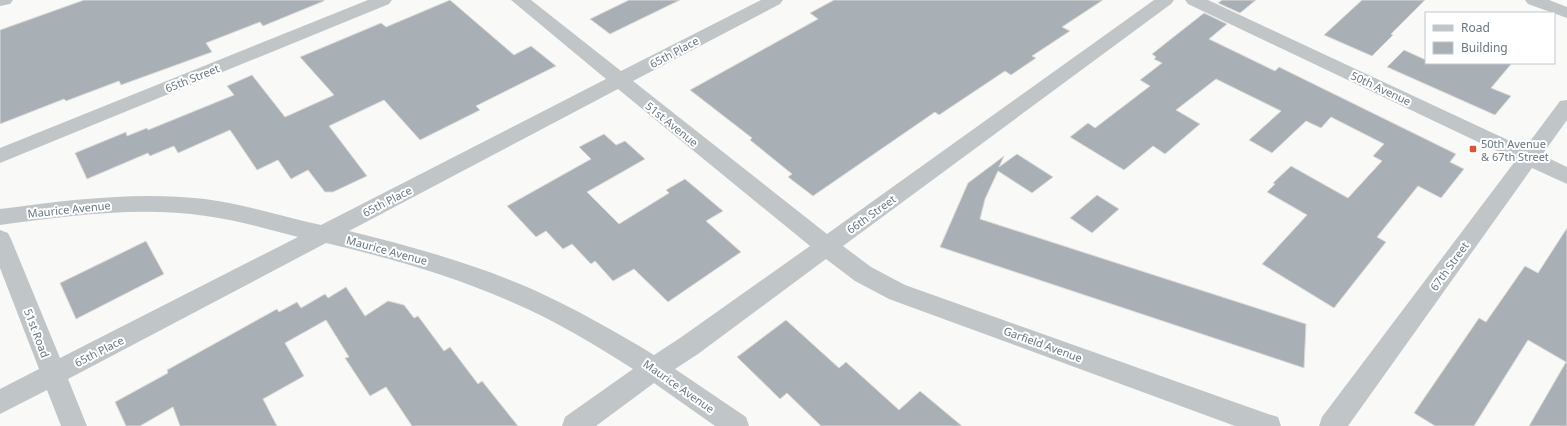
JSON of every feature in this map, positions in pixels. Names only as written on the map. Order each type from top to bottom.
[{"type":"street","points":[[0,1],[4,0]]},
{"type":"street","name":"65th Street","points":[[0,156],[383,0]]},
{"type":"street","name":"51st Avenue","points":[[520,0],[826,246]]},
{"type":"street","name":"65th Place","points":[[0,402],[774,0]]},
{"type":"street","name":"66th Street","points":[[575,426],[655,368],[695,342],[1165,0]]},
{"type":"street","name":"50th Avenue","points":[[1194,0],[1567,176]]},
{"type":"street","points":[[1534,0],[1567,13]]},
{"type":"street","name":"67th Street","points":[[1332,426],[1567,106]]},
{"type":"street","name":"Maurice Avenue","points":[[0,217],[65,208],[129,204],[194,206],[234,213],[364,243],[430,261],[492,283],[553,310],[655,368],[736,426]]},
{"type":"street","name":"51st Road","points":[[0,239],[74,426]]},
{"type":"street","name":"Garfield Avenue","points":[[826,246],[863,274],[897,292],[1268,426]]},
{"type":"building","points":[[84,0],[324,1],[263,26],[260,22],[206,43],[212,52],[121,85],[119,81],[66,101],[64,99],[0,124],[0,30]]},
{"type":"building","points":[[450,0],[514,55],[531,46],[556,66],[476,106],[480,110],[420,140],[384,100],[329,126],[367,176],[333,192],[325,192],[308,170],[291,179],[278,160],[257,170],[230,130],[178,153],[174,146],[150,156],[148,153],[87,179],[75,153],[126,132],[127,136],[147,128],[148,130],[234,95],[227,86],[252,75],[285,117],[334,95],[300,57],[381,23],[386,27]]},
{"type":"building","points":[[629,0],[680,0],[610,34],[590,19]]},
{"type":"building","points":[[834,0],[1103,0],[1062,27],[1070,31],[1032,56],[1036,58],[1011,75],[1005,71],[939,115],[935,112],[813,196],[788,177],[792,174],[750,140],[752,138],[690,90],[818,19],[810,13]]},
{"type":"building","points":[[1222,0],[1256,0],[1240,13],[1218,3]]},
{"type":"building","points":[[1362,0],[1425,0],[1391,34],[1393,35],[1372,56],[1324,35]]},
{"type":"building","points":[[1204,13],[1227,24],[1209,39],[1275,71],[1279,67],[1456,154],[1450,162],[1464,169],[1441,198],[1418,186],[1377,237],[1386,242],[1334,308],[1262,264],[1307,215],[1267,192],[1275,184],[1273,183],[1291,166],[1348,198],[1382,161],[1373,156],[1384,144],[1331,117],[1321,128],[1306,121],[1272,153],[1249,140],[1281,111],[1216,79],[1176,110],[1200,124],[1165,154],[1153,146],[1124,170],[1070,137],[1088,123],[1095,128],[1150,86],[1140,80],[1162,63],[1154,59],[1156,57],[1152,54]]},
{"type":"building","points":[[1404,50],[1425,60],[1425,64],[1511,64],[1491,88],[1511,96],[1495,115],[1387,67]]},
{"type":"building","points":[[604,134],[616,145],[625,141],[645,159],[587,192],[619,224],[669,193],[666,190],[685,179],[723,211],[706,221],[741,252],[668,302],[634,269],[613,281],[595,261],[591,264],[572,244],[563,249],[546,231],[536,237],[507,206],[591,159],[579,147]]},
{"type":"building","points":[[1017,154],[1053,177],[1032,193],[998,171],[985,199],[980,219],[1306,324],[1304,368],[940,247],[968,183],[1004,156],[999,167]]},
{"type":"building","points":[[1097,195],[1119,209],[1092,233],[1070,218]]},
{"type":"building","points":[[1567,228],[1567,426],[1529,426],[1566,362],[1528,340],[1474,426],[1435,426],[1414,413],[1479,318],[1486,322],[1525,266],[1538,273]]},
{"type":"building","points":[[146,241],[164,274],[76,319],[60,283]]},
{"type":"building","points":[[346,287],[365,316],[388,301],[404,305],[414,318],[418,316],[444,351],[450,347],[478,384],[482,381],[518,426],[412,426],[386,387],[370,396],[345,358],[349,357],[326,320],[285,343],[304,376],[263,399],[277,426],[180,426],[173,407],[140,426],[126,426],[115,402],[168,373],[167,370],[277,309],[279,312],[297,302],[301,308],[325,294],[328,298]]},
{"type":"building","points":[[786,320],[839,368],[846,362],[899,410],[920,391],[962,426],[821,426],[787,393],[780,399],[737,357]]},
{"type":"place","name":"50th Avenue & 67th Street","points":[[1473,149]]}]
